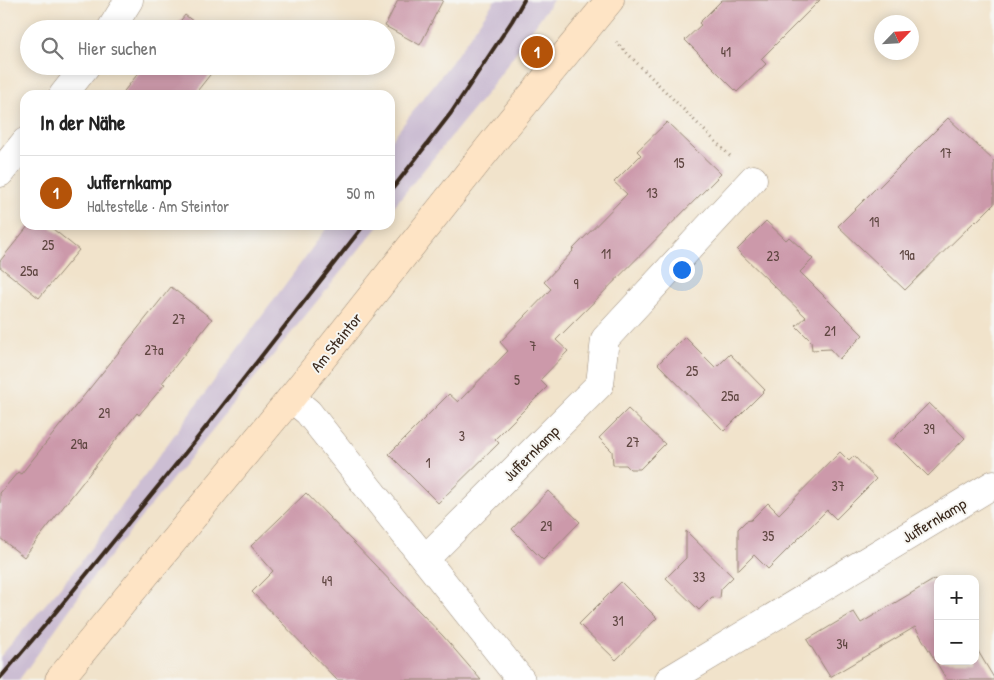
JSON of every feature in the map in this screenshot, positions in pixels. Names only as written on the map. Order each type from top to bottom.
[{"type":"street","points":[[117,20],[129,0]]},
{"type":"street","name":"Am Steintor","points":[[59,680],[291,398],[494,141],[602,10]]},
{"type":"street","points":[[67,90],[79,75]]},
{"type":"street","points":[[0,173],[20,148]]},
{"type":"street","name":"Juffernkamp","points":[[425,559],[600,384],[605,339],[753,179]]},
{"type":"street","points":[[291,398],[308,412],[521,680]]},
{"type":"street","name":"Juffernkamp","points":[[669,680],[994,484]]},
{"type":"path","points":[[602,10],[753,179]]},
{"type":"shaded area","points":[[495,0],[553,0],[490,89],[395,205],[395,135],[451,63]]},
{"type":"shaded area","points":[[325,230],[375,230],[92,578],[19,680],[0,680],[0,657],[74,571]]},
{"type":"building","points":[[398,0],[443,0],[420,45],[395,31],[395,20],[388,20]]},
{"type":"building","points":[[722,0],[820,0],[761,59],[766,64],[737,92],[685,40],[701,25],[699,23]]},
{"type":"building","points":[[185,15],[191,20],[181,20]]},
{"type":"building","points":[[137,75],[210,75],[198,90],[125,90]]},
{"type":"building","points":[[948,118],[994,161],[994,204],[905,290],[838,226]]},
{"type":"building","points":[[667,122],[721,174],[556,340],[568,351],[540,380],[547,387],[495,439],[499,443],[438,503],[389,454],[449,394],[458,402],[508,351],[500,342],[551,289],[544,282],[572,250],[627,194],[614,182],[641,155],[637,151]]},
{"type":"building","points":[[766,221],[786,240],[789,237],[813,259],[800,272],[863,335],[839,359],[830,349],[812,350],[811,341],[796,326],[806,317],[737,250]]},
{"type":"building","points":[[25,230],[54,230],[79,250],[39,298],[0,267],[0,261]]},
{"type":"building","points":[[171,287],[212,319],[162,383],[165,384],[139,415],[137,413],[24,557],[0,538],[0,493],[18,472],[21,474]]},
{"type":"building","points":[[685,337],[716,368],[730,354],[765,390],[724,431],[658,364]]},
{"type":"building","points":[[929,403],[965,438],[928,476],[892,440]]},
{"type":"building","points":[[628,409],[665,444],[640,469],[630,469],[626,465],[613,465],[612,451],[599,438]]},
{"type":"building","points":[[840,452],[849,461],[854,456],[876,479],[836,519],[827,510],[768,569],[754,555],[738,571],[738,529],[746,521],[751,520],[768,503],[779,514]]},
{"type":"building","points":[[548,491],[580,522],[543,560],[512,529]]},
{"type":"building","points":[[306,493],[443,636],[481,680],[337,680],[252,592],[273,571],[251,546]]},
{"type":"building","points":[[686,531],[733,577],[721,589],[720,598],[712,597],[699,610],[666,578],[686,558]]},
{"type":"building","points":[[934,580],[934,658],[915,627],[830,677],[807,640],[854,612],[861,623]]},
{"type":"building","points":[[621,582],[657,618],[616,660],[579,624]]},
{"type":"building","points":[[979,653],[994,678],[994,680],[947,680],[938,665],[979,665]]},
{"type":"railway","points":[[395,186],[451,113],[524,0]]},
{"type":"railway","points":[[0,678],[195,441],[360,230]]},
{"type":"place","name":"Juffernkamp","points":[[537,52]]}]
